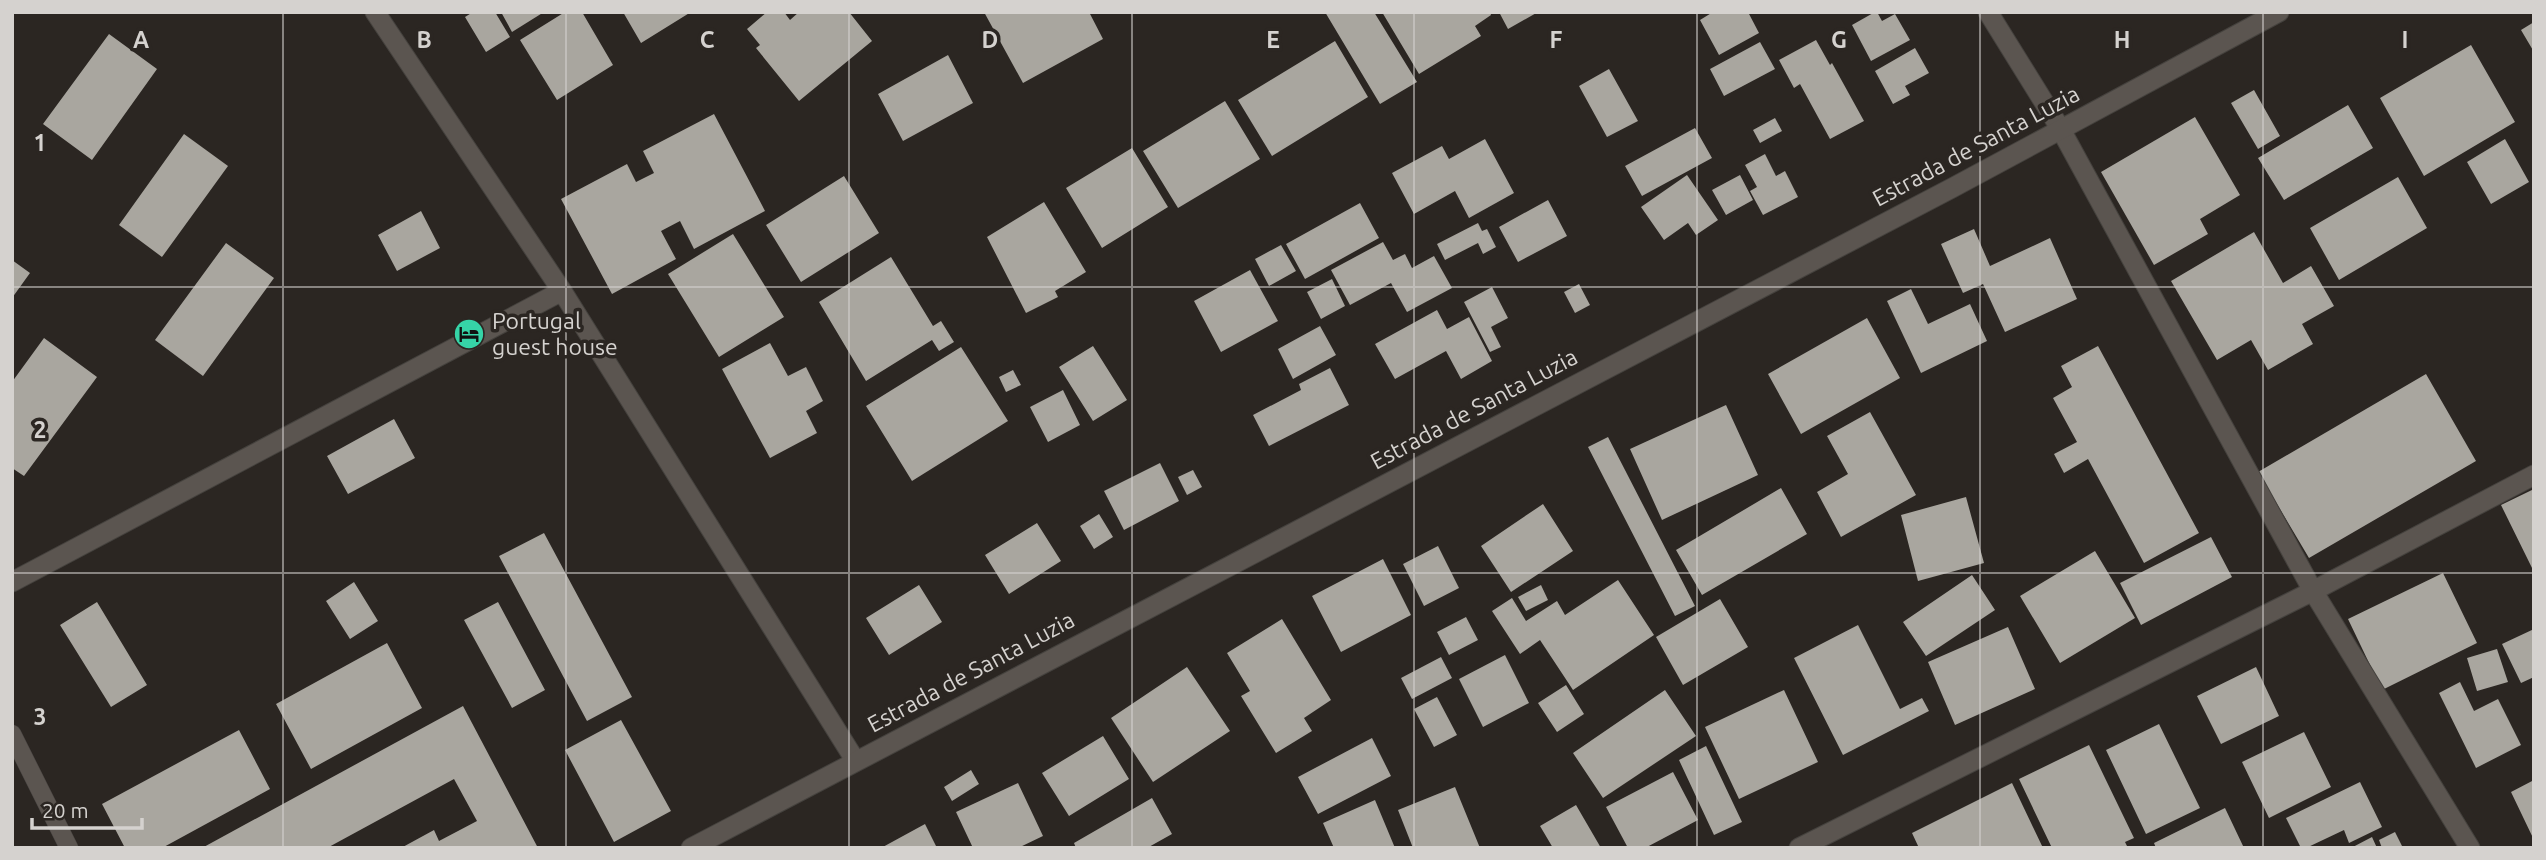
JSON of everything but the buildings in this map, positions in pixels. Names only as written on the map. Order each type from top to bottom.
[{"type":"street","points":[[375,12],[562,291],[855,760]]},
{"type":"street","points":[[1988,12],[2060,128],[2312,591],[2470,848]]},
{"type":"street","name":"Estrada de Santa Luzia","points":[[691,848],[1927,201],[2279,12]]},
{"type":"street","points":[[12,582],[562,291]]},
{"type":"street","points":[[1799,848],[2312,591],[2534,475]]},
{"type":"lane","points":[[12,734],[69,848]]},
{"type":"place","name":"Portugal guest house","points":[[469,334]]}]
